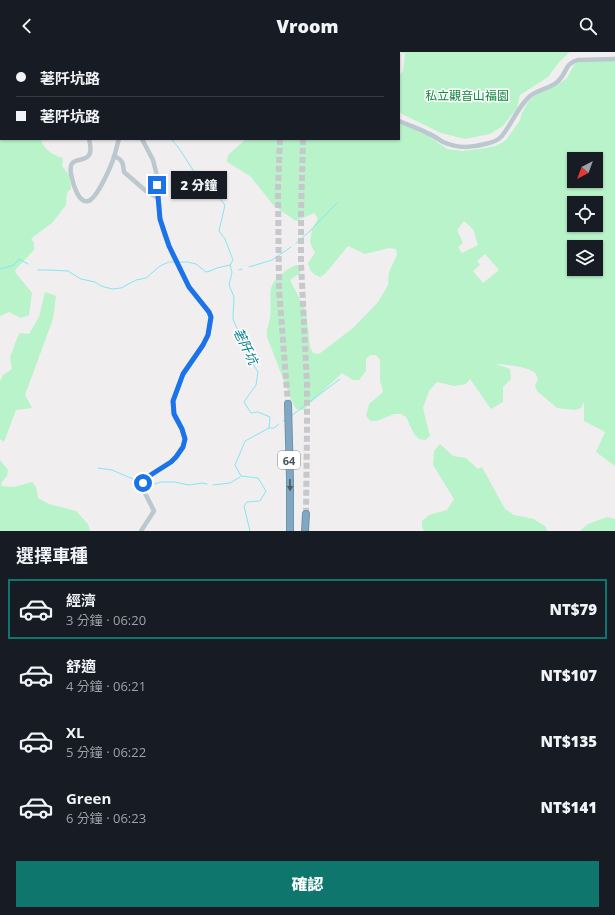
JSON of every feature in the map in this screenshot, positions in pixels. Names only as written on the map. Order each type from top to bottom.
[{"type":"highway","name":"64","points":[[288,404],[290,531]]},
{"type":"highway","points":[[304,531],[306,514]]},
{"type":"street","points":[[400,121],[452,145],[466,147],[486,144],[500,138],[512,122],[522,104],[531,95],[553,86],[559,81],[568,65],[573,61],[615,59]]},
{"type":"street","points":[[89,140],[91,151],[90,155],[87,158],[76,160],[72,163],[70,168],[75,190],[85,201],[88,201],[95,196],[109,169],[119,140]]},
{"type":"street","points":[[141,531],[154,511],[143,489],[143,483],[149,476],[171,462],[183,447],[185,439],[182,429],[174,414],[173,401],[183,374],[208,335],[211,317],[209,312],[189,287],[165,236],[160,219],[157,176],[153,160],[143,140]]},
{"type":"street","points":[[114,156],[119,158],[123,163],[124,172],[146,191],[158,198]]},
{"type":"green space","name":"私立觀音山福園","points":[[400,52],[570,52],[560,61],[548,77],[520,95],[517,108],[503,126],[490,134],[465,139],[441,133],[400,112],[400,75],[403,71],[405,54]]},
{"type":"green space","points":[[581,59],[615,59],[615,466],[596,452],[605,432],[584,421],[584,402],[581,408],[575,410],[557,408],[537,391],[535,385],[538,379],[535,373],[517,366],[496,364],[510,369],[511,379],[503,387],[503,402],[491,409],[470,379],[466,384],[454,386],[437,382],[429,391],[423,408],[430,436],[425,440],[419,439],[414,434],[406,417],[401,414],[394,414],[377,421],[371,421],[366,416],[369,404],[383,392],[380,380],[380,360],[376,355],[370,355],[366,359],[366,371],[359,380],[353,380],[342,373],[303,410],[296,409],[267,337],[271,312],[270,295],[273,284],[290,268],[297,265],[302,268],[300,273],[290,280],[306,311],[310,347],[313,353],[319,354],[353,328],[378,302],[388,285],[389,272],[397,255],[396,249],[389,248],[365,254],[348,246],[325,274],[320,277],[315,275],[308,263],[315,253],[310,242],[312,230],[318,218],[314,213],[296,221],[274,206],[250,176],[227,162],[228,155],[245,140],[400,140],[400,121],[426,134],[447,149],[463,151],[496,146],[506,140],[520,120],[528,102],[534,96],[559,84],[567,78],[574,65]],"holes":[[[464,221],[473,229],[478,245],[462,253],[458,247],[463,243],[457,230]],[[485,254],[499,270],[483,283],[473,271],[480,265],[477,261]]]},
{"type":"green space","points":[[0,140],[42,140],[41,141],[47,150],[63,158],[62,166],[70,176],[71,188],[67,193],[66,205],[52,223],[33,237],[31,240],[34,242],[34,250],[16,269],[15,272],[32,293],[29,315],[21,318],[9,312],[0,316]]},
{"type":"green space","points":[[45,292],[56,296],[53,319],[25,395],[32,408],[16,410],[4,442],[0,439],[0,381],[3,375],[12,369],[10,357],[18,336],[20,333],[29,334],[39,317]]},
{"type":"green space","points":[[440,444],[453,456],[466,458],[478,469],[482,467],[505,509],[514,515],[534,519],[546,527],[547,531],[424,531],[422,521],[429,515],[447,510],[454,499],[433,465],[434,451]]},
{"type":"green space","points":[[0,460],[8,470],[7,476],[1,483],[2,486],[14,487],[32,482],[36,487],[38,498],[49,504],[76,511],[88,524],[90,531],[0,531]]},
{"type":"green space","points":[[607,517],[615,519],[615,531],[580,531],[588,524]]},
{"type":"waterway","name":"荖阡坑","points":[[172,140],[206,191],[216,194],[225,205],[219,231],[225,239],[233,260],[230,265],[232,272],[229,285],[234,297],[233,319],[250,359],[258,372],[256,385],[244,402],[251,413],[258,412],[270,417],[269,428],[245,441],[235,465],[241,476],[258,478],[266,491],[260,501],[247,502],[244,506],[250,531]]},
{"type":"waterway","points":[[296,243],[337,203]]},
{"type":"waterway","points":[[249,267],[272,260],[291,247]]},
{"type":"waterway","points":[[0,269],[14,265],[19,259],[28,264]]},
{"type":"waterway","points":[[38,270],[68,271],[81,279],[95,282],[101,286],[112,289],[121,288],[136,280],[146,278],[160,266],[169,262],[175,262]]},
{"type":"waterway","points":[[179,262],[196,264],[206,272],[230,265]]},
{"type":"waterway","points":[[291,416],[340,379]]},
{"type":"waterway","points":[[269,428],[274,428],[279,424]]},
{"type":"waterway","points":[[98,468],[112,470],[140,482]]},
{"type":"waterway","points":[[213,485],[230,483],[240,477]]},
{"type":"waterway","points":[[146,485],[148,486],[161,482],[174,482],[189,485],[202,483],[207,484]]},
{"type":"tunnel","points":[[280,140],[278,188],[279,289],[288,404]]},
{"type":"tunnel","points":[[303,140],[301,263],[307,385],[306,514]]},
{"type":"route","points":[[143,483],[149,476],[171,462],[183,447],[185,439],[182,429],[174,414],[173,401],[183,374],[208,335],[211,317],[209,312],[189,287],[169,246],[160,219],[157,185]]}]
